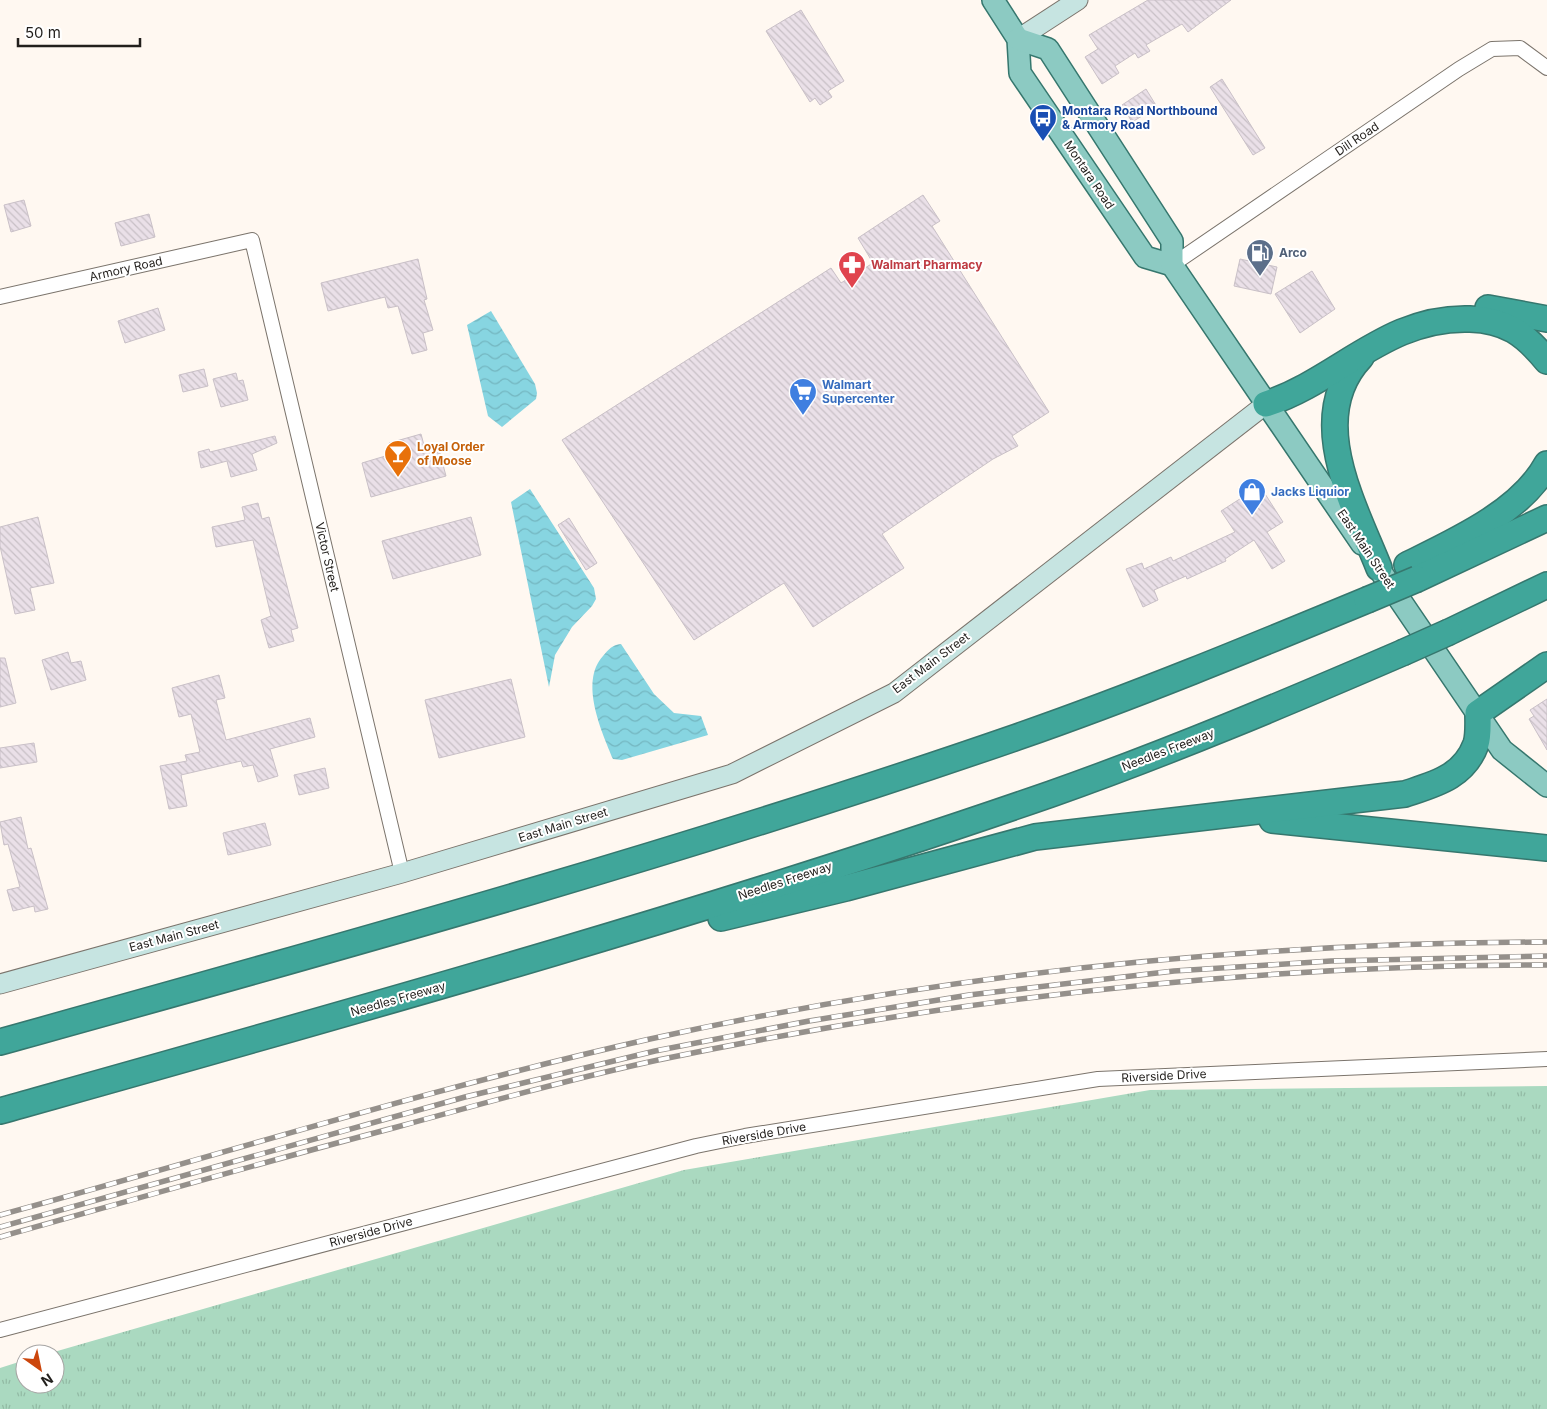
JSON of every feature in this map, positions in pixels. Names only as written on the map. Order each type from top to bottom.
[{"type":"highway","points":[[1266,404],[1281,386],[1374,330],[1404,315],[1436,307],[1470,305],[1547,319]]},
{"type":"highway","points":[[1266,404],[1291,396],[1371,346],[1395,334],[1423,323],[1453,318],[1482,320],[1506,326],[1531,340],[1547,360]]},
{"type":"highway","points":[[1371,346],[1344,380],[1337,399],[1334,428],[1344,482],[1379,568]]},
{"type":"highway","points":[[1412,572],[1520,498],[1540,478],[1547,464]]},
{"type":"highway","points":[[0,1042],[409,928],[703,841],[1020,736],[1190,672],[1412,572],[1547,518]]},
{"type":"highway","name":"Needles Freeway","points":[[0,1110],[502,970],[783,882],[1052,793],[1189,742],[1402,653],[1547,585]]},
{"type":"highway","points":[[502,970],[836,890],[1035,837],[1405,794],[1444,781],[1466,764],[1476,743],[1478,713],[1547,665]]},
{"type":"highway","points":[[1223,816],[1547,848]]},
{"type":"main road","name":"Montara Road","points":[[993,0],[1018,39],[1020,73],[1145,257],[1172,265]]},
{"type":"main road","points":[[1018,39],[1048,49],[1172,241],[1172,265],[1266,404]]},
{"type":"main road","name":"East Main Street","points":[[1266,404],[1502,750],[1547,786]]},
{"type":"street","points":[[1018,39],[1078,0]]},
{"type":"street","name":"Dill Road","points":[[1172,265],[1459,69],[1492,49],[1520,48],[1547,68]]},
{"type":"street","name":"Armory Road","points":[[0,297],[252,240]]},
{"type":"street","name":"Victor Street","points":[[252,240],[402,874]]},
{"type":"street","name":"East Main Street","points":[[0,984],[402,874],[732,774],[894,693],[1266,404]]},
{"type":"street","name":"Riverside Drive","points":[[0,1330],[696,1146],[745,1136],[1098,1079],[1547,1059]]},
{"type":"green space","points":[[1547,1086],[1547,1409],[0,1409],[0,1368],[15,1363],[15,1394],[65,1394],[65,1349],[684,1170],[1150,1090]]},
{"type":"water","points":[[491,311],[535,384],[537,393],[536,399],[502,427],[488,416],[467,325]]},
{"type":"water","points":[[530,489],[594,588],[596,599],[592,606],[572,627],[555,655],[549,687],[511,502]]},
{"type":"water","points":[[621,644],[654,694],[674,713],[701,716],[708,735],[622,760],[613,759],[603,735],[595,707],[593,679],[596,667],[603,656],[615,645]]},
{"type":"building","points":[[1148,0],[1231,0],[1188,32],[1182,24],[1146,45],[1150,51],[1138,58],[1135,53],[1115,66],[1119,73],[1102,84],[1085,57],[1098,49],[1089,35]]},
{"type":"building","points":[[801,10],[844,81],[828,91],[832,97],[820,105],[815,98],[810,102],[766,31]]},
{"type":"building","points":[[1222,79],[1265,148],[1253,155],[1210,87]]},
{"type":"building","points":[[1146,89],[1157,107],[1132,122],[1122,105]]},
{"type":"building","name":"Walmart Supercenter","points":[[923,195],[940,221],[932,226],[1049,412],[1012,436],[1018,446],[993,459],[882,534],[904,568],[813,627],[784,583],[694,640],[562,440],[831,268],[841,283],[873,263],[858,238]]},
{"type":"building","points":[[24,200],[31,226],[11,232],[4,205]]},
{"type":"building","points":[[149,214],[155,237],[121,246],[115,223]]},
{"type":"building","points":[[418,259],[427,299],[424,300],[433,330],[423,333],[427,350],[412,354],[398,306],[388,308],[385,297],[328,311],[321,283]]},
{"type":"building","points":[[1240,259],[1277,267],[1271,294],[1234,286]]},
{"type":"building","points":[[1312,271],[1335,309],[1300,333],[1275,294]]},
{"type":"building","points":[[158,308],[165,330],[125,343],[118,321]]},
{"type":"building","points":[[204,369],[208,386],[183,392],[179,375]]},
{"type":"building","points":[[236,373],[238,381],[243,380],[248,400],[221,407],[213,379]]},
{"type":"building","points":[[421,434],[425,449],[438,446],[446,476],[371,497],[362,463],[392,454],[389,443]]},
{"type":"building","points":[[275,436],[277,443],[252,454],[257,470],[231,477],[227,461],[201,468],[198,452],[209,449],[210,452]]},
{"type":"building","points":[[1260,486],[1283,522],[1267,532],[1285,561],[1272,569],[1254,540],[1225,559],[1226,561],[1187,579],[1186,576],[1154,590],[1158,600],[1143,607],[1126,569],[1142,563],[1144,569],[1171,557],[1173,561],[1235,532],[1221,511]]},
{"type":"building","points":[[258,503],[262,519],[269,517],[298,628],[291,630],[294,641],[269,648],[261,620],[271,616],[253,540],[216,547],[212,527],[245,520],[242,507]]},
{"type":"building","points":[[38,517],[54,583],[30,588],[35,610],[15,614],[0,546],[0,527]]},
{"type":"building","points":[[471,517],[481,555],[393,579],[382,541]]},
{"type":"building","points":[[569,518],[597,563],[586,570],[558,525]]},
{"type":"building","points":[[68,652],[71,663],[81,661],[86,680],[51,690],[42,660]]},
{"type":"building","points":[[0,658],[5,658],[16,703],[0,707]]},
{"type":"building","points":[[219,675],[225,698],[216,700],[226,740],[310,718],[315,737],[270,749],[278,776],[258,782],[253,765],[243,767],[241,761],[181,775],[187,806],[169,809],[160,766],[187,761],[185,755],[200,752],[191,714],[179,717],[172,688]]},
{"type":"building","points":[[511,679],[525,737],[439,758],[425,700]]},
{"type":"building","points":[[1547,699],[1547,750],[1529,719],[1534,716],[1530,710]]},
{"type":"building","points":[[34,743],[37,762],[0,768],[0,748]]},
{"type":"building","points":[[325,768],[329,788],[299,795],[294,775]]},
{"type":"building","points":[[21,817],[28,849],[31,848],[48,909],[35,912],[34,906],[13,911],[7,890],[20,887],[8,844],[4,845],[0,822]]},
{"type":"building","points":[[265,823],[271,845],[228,855],[223,833]]},
{"type":"railway","points":[[0,1215],[486,1079],[650,1039],[761,1016],[984,980],[1096,966],[1322,948],[1547,942]]},
{"type":"railway","points":[[0,1227],[465,1097],[655,1051],[809,1021],[969,995],[1174,971],[1331,961],[1547,956]]},
{"type":"railway","points":[[0,1237],[248,1167],[593,1075],[768,1038],[878,1019],[989,1003],[1212,979],[1323,971],[1547,965]]},
{"type":"place","name":"Montara Road Northbound & Armory Road","points":[[1043,142]]},
{"type":"place","name":"Arco","points":[[1260,277]]},
{"type":"place","name":"Walmart Pharmacy","points":[[852,289]]},
{"type":"place","name":"Walmart Supercenter","points":[[803,416]]},
{"type":"place","name":"Loyal Order of Moose","points":[[398,478]]},
{"type":"place","name":"Jacks Liquior","points":[[1252,516]]}]
